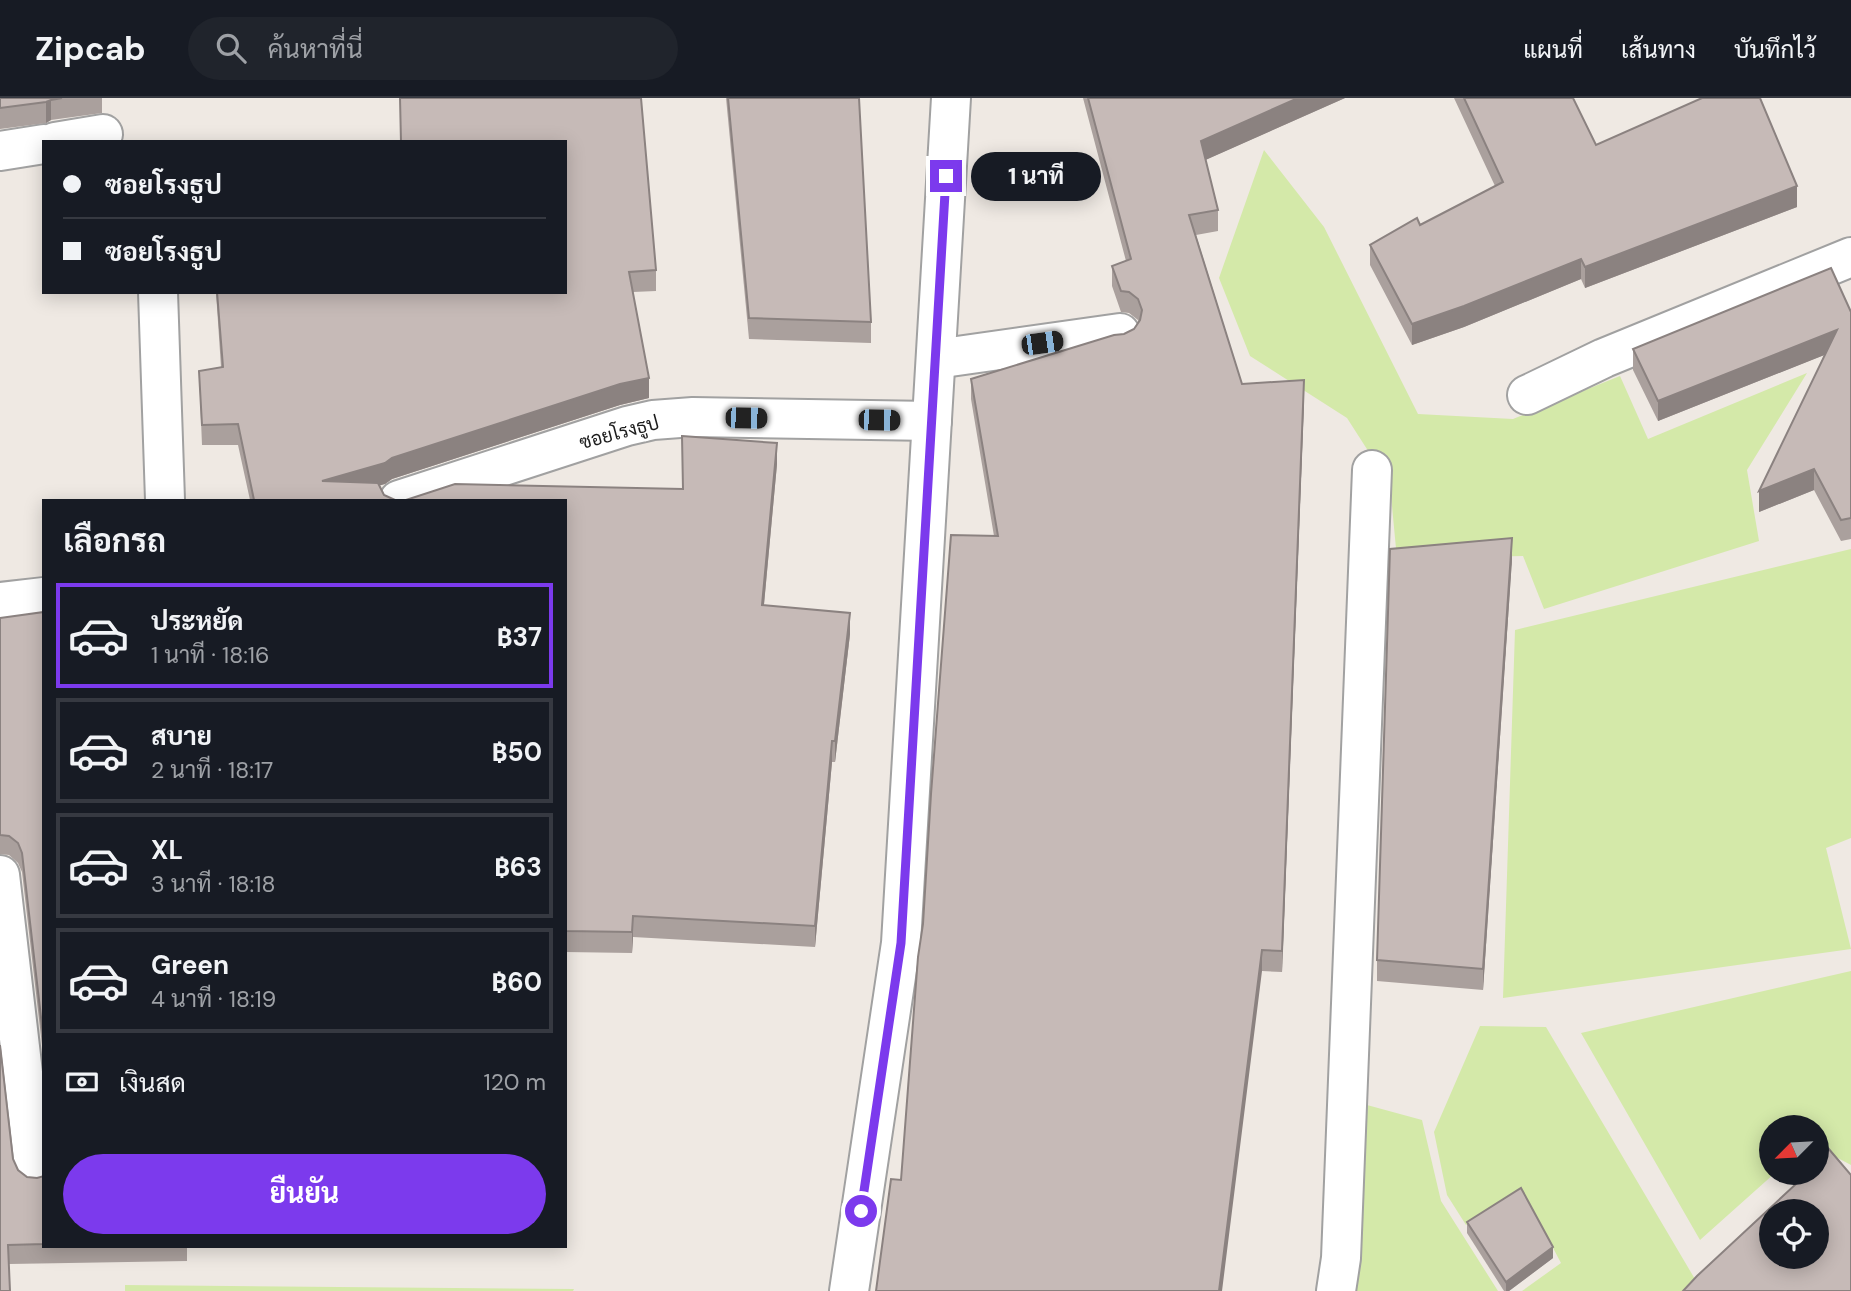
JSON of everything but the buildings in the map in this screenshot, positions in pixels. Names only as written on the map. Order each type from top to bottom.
[{"type":"street","points":[[849,1291],[901,943],[951,98]]},
{"type":"street","points":[[67,140],[103,134]]},
{"type":"street","points":[[0,151],[42,144]]},
{"type":"street","points":[[1527,395],[1616,353],[1851,257]]},
{"type":"street","points":[[158,294],[165,499]]},
{"type":"street","points":[[936,359],[1120,333]]},
{"type":"street","name":"ซอยโรงธูป","points":[[401,499],[653,420],[693,417],[932,421]]},
{"type":"street","points":[[1336,1291],[1340,1258],[1372,470]]},
{"type":"street","points":[[0,602],[42,597]]},
{"type":"street","points":[[0,875],[5,971],[35,1176]]},
{"type":"green space","points":[[1264,150],[1324,227],[1418,414],[1513,419],[1620,376],[1648,439],[1807,373],[1747,470],[1759,541],[1544,609],[1523,556],[1397,559],[1390,485],[1347,418],[1250,356],[1219,278]]},
{"type":"green space","points":[[1851,549],[1851,838],[1826,848],[1851,949],[1503,998],[1515,630]]},
{"type":"green space","points":[[1851,971],[1851,1165],[1829,1153],[1829,1115],[1759,1115],[1759,1185],[1762,1185],[1700,1240],[1581,1033]]},
{"type":"green space","points":[[1480,1026],[1546,1027],[1702,1291],[1522,1291],[1561,1263],[1523,1191],[1466,1225],[1447,1195],[1434,1132]]},
{"type":"green space","points":[[1367,1105],[1422,1120],[1441,1201],[1498,1291],[1354,1291]]},
{"type":"green space","points":[[125,1285],[574,1289],[125,1291]]},
{"type":"route","points":[[861,1211],[901,943],[946,176]]}]
